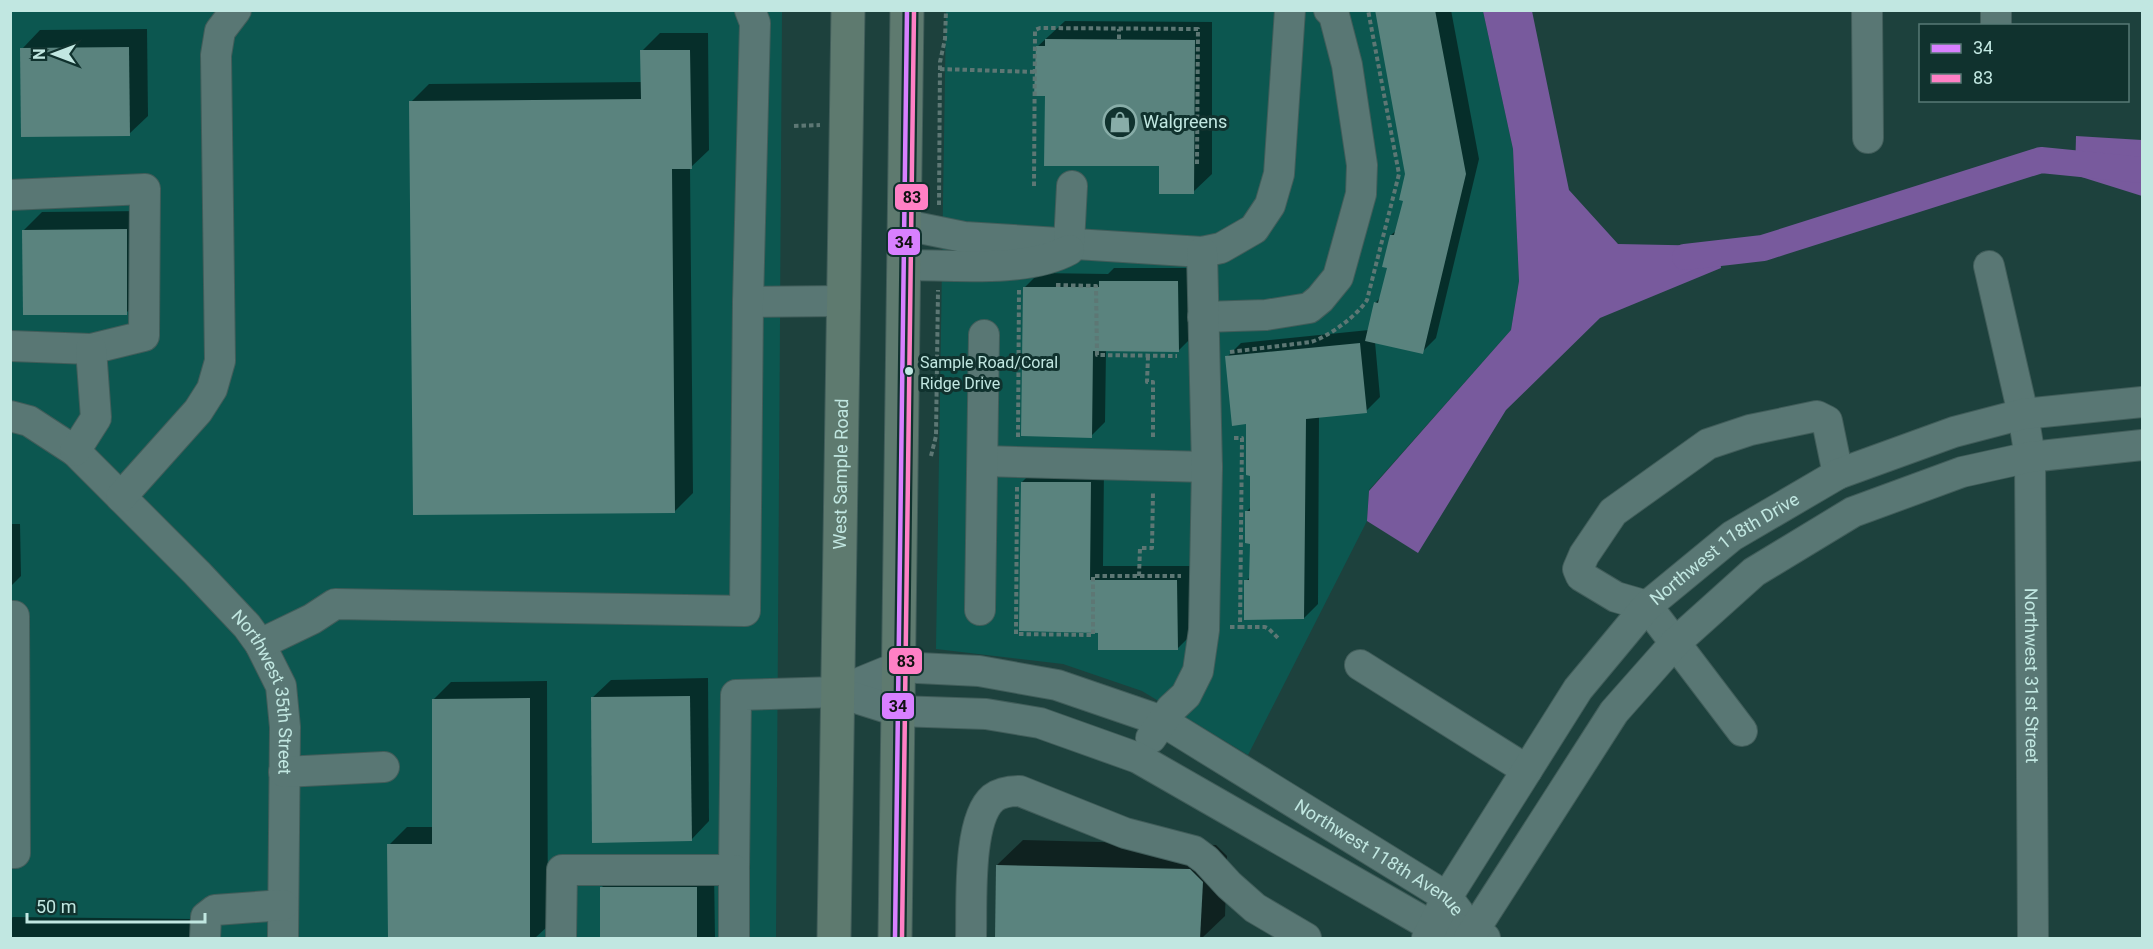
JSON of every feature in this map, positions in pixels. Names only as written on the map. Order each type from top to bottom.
[{"type":"main road","name":"West Sample Road","points":[[834,939],[849,10]]},
{"type":"main road","points":[[894,939],[908,10]]},
{"type":"street","points":[[10,416],[29,421],[75,451],[121,497],[198,411],[212,389],[220,361],[216,55],[220,31],[236,10]]},
{"type":"street","points":[[260,644],[312,619],[335,604],[745,611],[748,302],[755,23],[750,10]]},
{"type":"street","points":[[1203,317],[1266,315],[1309,308],[1320,300],[1338,277],[1361,194],[1362,165],[1347,65],[1334,15],[1329,10]]},
{"type":"street","points":[[1867,10],[1868,138]]},
{"type":"street","points":[[905,225],[964,237],[1202,252],[1221,248],[1254,229],[1270,205],[1278,174],[1288,12]]},
{"type":"street","points":[[1072,186],[1074,244]]},
{"type":"street","points":[[10,195],[145,189],[144,336],[91,349],[11,349]]},
{"type":"street","points":[[904,265],[1012,265],[1056,257],[1074,244]]},
{"type":"street","points":[[1138,758],[1171,709],[1186,695],[1198,671],[1204,630],[1207,467],[1202,252]]},
{"type":"street","name":"Northwest 31st Street","points":[[1989,266],[2031,457],[2033,939]]},
{"type":"street","points":[[748,302],[844,301]]},
{"type":"street","points":[[980,610],[984,334]]},
{"type":"street","points":[[75,451],[96,418],[91,349]]},
{"type":"street","name":"Northwest 118th Drive","points":[[1430,933],[1447,897],[1578,689],[1647,606],[1732,536],[1838,474],[1954,432],[2023,414],[2142,402]]},
{"type":"street","points":[[1742,731],[1647,606],[1616,597],[1581,576],[1578,569],[1584,555],[1613,512],[1708,444],[1750,430],[1817,416],[1827,421],[1838,474]]},
{"type":"street","name":"Northwest 118th Drive","points":[[1475,936],[1614,712],[1675,643],[1754,572],[1853,512],[1962,472],[2031,457],[2142,445]]},
{"type":"street","points":[[983,461],[1207,467]]},
{"type":"street","name":"Northwest 35th Street","points":[[121,497],[247,626],[260,644],[280,686],[285,727],[283,939]]},
{"type":"street","points":[[10,616],[14,616],[15,853],[10,853]]},
{"type":"street","points":[[1360,666],[1527,770]]},
{"type":"street","name":"Northwest 118th Avenue","points":[[837,692],[898,667],[979,671],[1057,685],[1162,721],[1447,897],[1475,936]]},
{"type":"street","points":[[734,939],[736,695],[837,692]]},
{"type":"street","name":"Northwest 118th Avenue","points":[[837,692],[897,711],[986,714],[1040,723],[1138,758],[1430,933],[1475,936]]},
{"type":"street","points":[[284,772],[384,767]]},
{"type":"street","points":[[971,939],[974,842],[981,816],[993,799],[1007,791],[1020,791],[1125,833],[1194,851],[1256,908],[1306,939]]},
{"type":"street","points":[[561,939],[562,870],[734,870]]},
{"type":"street","points":[[205,939],[206,917],[215,910],[283,905]]},
{"type":"path","points":[[1097,355],[1204,355],[1311,342],[1321,339],[1358,311],[1367,300],[1399,174],[1368,10]]},
{"type":"path","points":[[1034,186],[1035,30],[1037,29],[1198,29],[1197,164]]},
{"type":"path","points":[[1119,29],[1119,39]]},
{"type":"path","points":[[940,69],[1035,72]]},
{"type":"path","points":[[794,126],[821,124]]},
{"type":"path","points":[[1139,576],[1140,548],[1152,548],[1153,382],[1147,382],[1148,356]]},
{"type":"path","points":[[1240,627],[1265,627],[1278,638]]},
{"type":"shaded area","points":[[10,11],[782,11],[776,938],[11,938]]},
{"type":"shaded area","points":[[946,11],[1483,11],[1513,149],[1519,281],[1511,330],[1369,490],[1367,521],[1248,755],[1142,691],[1063,664],[936,649]]},
{"type":"shaded area","points":[[1483,11],[1532,11],[1569,190],[1618,244],[1719,246],[1721,268],[1600,318],[1506,410],[1418,553],[1367,521],[1369,491],[1511,330],[1519,281],[1513,149]]},
{"type":"shaded area","points":[[2076,136],[2142,140],[2142,196],[2075,175]]},
{"type":"building","points":[[1375,10],[1435,10],[1466,174],[1423,354],[1365,341],[1374,302],[1378,303],[1387,268],[1382,267],[1390,235],[1394,235],[1403,201],[1399,200],[1405,174]]},
{"type":"building","name":"Walgreens","points":[[1045,39],[1195,40],[1194,194],[1159,194],[1159,166],[1044,166],[1045,96],[1034,96],[1036,46],[1045,46]]},
{"type":"building","points":[[129,47],[130,136],[21,137],[20,48]]},
{"type":"building","points":[[640,50],[690,50],[692,169],[672,169],[675,513],[413,515],[409,101],[641,99]]},
{"type":"building","points":[[127,229],[127,315],[23,315],[22,230]]},
{"type":"building","points":[[1099,281],[1178,281],[1179,352],[1093,351],[1092,438],[1021,436],[1023,287],[1099,287]]},
{"type":"building","points":[[1360,343],[1367,413],[1306,419],[1304,619],[1244,620],[1244,580],[1249,580],[1250,544],[1245,543],[1245,511],[1250,511],[1250,476],[1246,475],[1246,424],[1232,426],[1225,356]]},
{"type":"building","points":[[1021,482],[1091,482],[1090,580],[1177,580],[1178,650],[1098,650],[1098,633],[1019,631]]},
{"type":"building","points":[[690,696],[692,841],[592,843],[591,697]]},
{"type":"building","points":[[530,698],[530,939],[388,939],[387,844],[432,844],[432,699]]},
{"type":"building","points":[[996,865],[1190,869],[1203,882],[1200,939],[995,939]]},
{"type":"building","points":[[600,887],[697,887],[697,939],[600,939]]},
{"type":"waterway","points":[[1685,257],[1763,248],[2041,160],[2142,170]]},
{"type":"transit line","name":"34","points":[[895,938],[907,10]]},
{"type":"transit line","name":"83","points":[[902,938],[914,10]]},
{"type":"place","name":"Walgreens","points":[[1120,122]]},
{"type":"place","name":"Sample Road/Coral Ridge Drive","points":[[909,371]]}]
